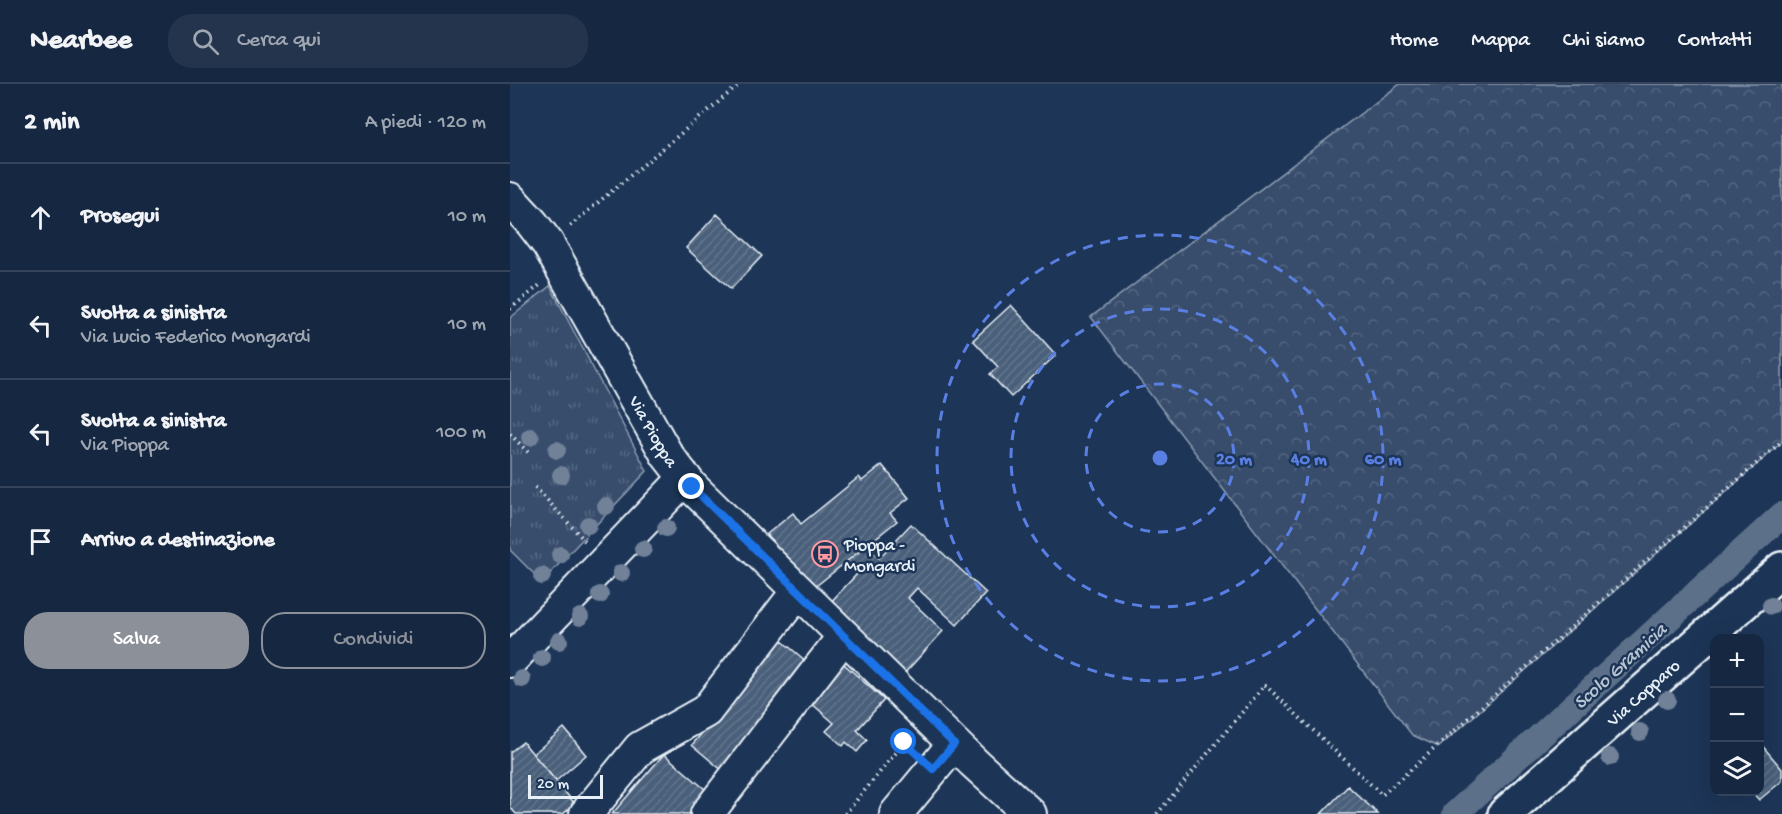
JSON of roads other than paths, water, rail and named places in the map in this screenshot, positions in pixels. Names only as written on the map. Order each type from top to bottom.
[{"type":"main road","name":"Via Copparo","points":[[1505,814],[1782,569]]},
{"type":"street","name":"Via Pioppa","points":[[510,199],[548,244],[662,447],[685,478],[703,499],[954,744],[1030,814]]},
{"type":"street","points":[[510,661],[685,478]]},
{"type":"street","points":[[586,814],[640,748],[706,711],[798,591]]},
{"type":"street","points":[[707,814],[844,636]]},
{"type":"street","points":[[896,814],[954,744]]},
{"type":"waterway","name":"Scolo Gramicia","points":[[1455,814],[1782,515]]},
{"type":"place","name":"Pioppa - Mongardi","points":[[825,554]]}]
